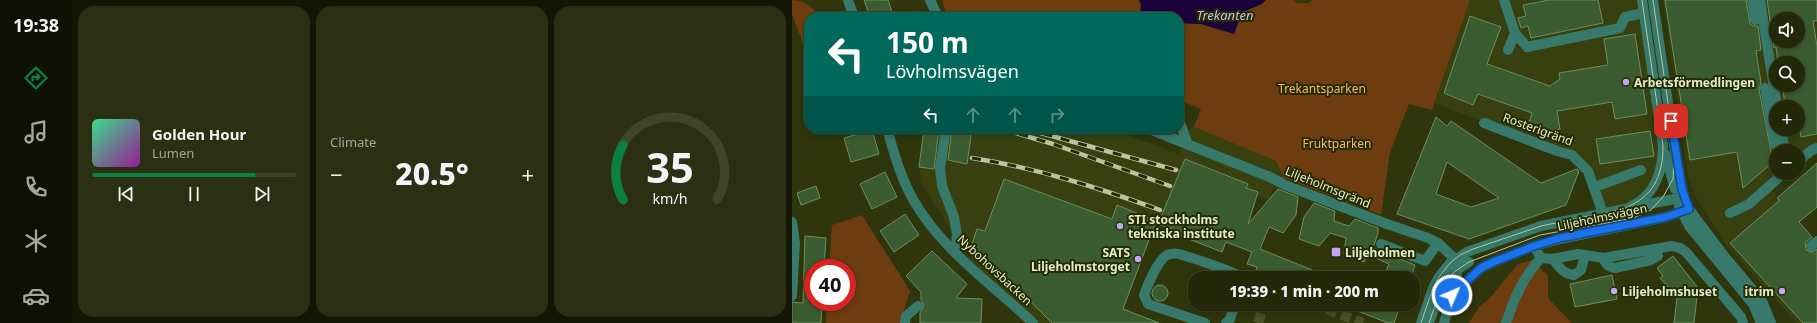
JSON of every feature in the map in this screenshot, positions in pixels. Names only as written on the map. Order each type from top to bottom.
[{"type":"street","points":[[848,0],[852,12]]},
{"type":"street","points":[[930,0],[936,12]]},
{"type":"street","points":[[1504,0],[1515,33],[1527,47],[1620,28],[1625,17],[1644,14]]},
{"type":"street","points":[[1642,0],[1663,146],[1689,226],[1753,304],[1761,323]]},
{"type":"street","points":[[1653,0],[1681,198]]},
{"type":"street","points":[[1752,0],[1755,20]]},
{"type":"street","points":[[1760,0],[1776,100]]},
{"type":"street","points":[[1508,50],[1515,33]]},
{"type":"street","points":[[1765,88],[1775,144]]},
{"type":"street","name":"Rosterigränd","points":[[1484,123],[1557,152],[1572,155],[1588,171],[1603,214],[1605,230]]},
{"type":"street","points":[[1184,133],[1188,144]]},
{"type":"street","name":"Nybohovsbacken","points":[[889,134],[899,168],[914,200],[927,219],[955,252],[1033,323]]},
{"type":"street","points":[[945,134],[940,168],[942,186],[954,216],[957,235],[955,252]]},
{"type":"street","name":"Liljeholmsgränd","points":[[1162,134],[1270,177],[1285,185],[1428,238],[1438,243],[1455,259]]},
{"type":"street","name":"Liljeholmsvägen","points":[[1623,209],[1635,204],[1647,195],[1654,185],[1663,162],[1663,146]]},
{"type":"street","points":[[1805,156],[1817,148]]},
{"type":"street","points":[[1594,187],[1641,170]]},
{"type":"street","points":[[1730,213],[1749,204],[1776,180]]},
{"type":"street","name":"Liljeholmsvägen","points":[[1421,323],[1435,282],[1446,266],[1473,249],[1541,226],[1681,198]]},
{"type":"street","points":[[1685,211],[1762,301],[1771,323]]},
{"type":"street","name":"Liljeholmsvägen","points":[[1452,295],[1481,268],[1534,246],[1560,238],[1605,230],[1685,211]]},
{"type":"street","points":[[792,222],[795,242],[792,296]]},
{"type":"street","points":[[1381,244],[1425,261],[1438,243]]},
{"type":"street","points":[[1534,246],[1541,258]]},
{"type":"street","points":[[1541,258],[1553,259],[1578,254],[1604,258],[1672,246],[1680,248],[1686,252],[1741,317],[1743,323]]},
{"type":"street","points":[[1205,323],[1148,304],[1144,296],[1147,286],[1162,258],[1177,253],[1228,271]]},
{"type":"street","points":[[1553,259],[1561,270],[1568,274],[1574,275],[1581,270],[1585,255]]},
{"type":"street","points":[[1604,258],[1605,263],[1610,267],[1615,268],[1651,260],[1658,256]]},
{"type":"street","points":[[1506,323],[1516,292],[1541,258]]},
{"type":"street","points":[[1444,323],[1458,269],[1455,259],[1468,262],[1491,263]]},
{"type":"street","points":[[1429,323],[1441,290],[1449,277],[1468,262]]},
{"type":"street","points":[[905,323],[906,316],[918,306]]},
{"type":"street","points":[[1226,323],[1230,319],[1233,311]]},
{"type":"shaded area","points":[[1470,0],[1639,0],[1662,154],[1660,165],[1644,193],[1625,205],[1603,210],[1586,170],[1557,150],[1435,103]]},
{"type":"shaded area","points":[[1663,0],[1817,0],[1817,145],[1805,154],[1805,144],[1769,144],[1769,180],[1775,180],[1768,186],[1815,240],[1817,239],[1817,323],[1797,323],[1724,242],[1694,194],[1688,174]]},
{"type":"shaded area","points":[[1194,127],[1276,161],[1284,178],[1274,184],[1269,199],[1257,196],[1237,246],[1172,229],[1156,223],[1123,308],[1162,323],[1037,323],[973,265],[967,239],[951,230],[921,183],[919,167],[923,134],[1125,134],[1179,154],[1181,147],[1177,134],[1184,134],[1184,131]]},
{"type":"green space","points":[[792,0],[805,3],[816,12],[804,12],[804,46],[792,14]]},
{"type":"green space","points":[[942,0],[1139,0],[1141,5],[1140,12],[946,12]]},
{"type":"green space","name":"Trekantsparken","points":[[1266,0],[1294,0],[1297,3],[1309,3],[1313,0],[1470,0],[1432,110],[1409,104],[1390,152],[1381,215],[1284,178],[1276,161],[1194,127],[1201,109],[1184,102],[1184,23],[1201,24],[1234,34],[1242,12],[1262,4]]},
{"type":"green space","points":[[862,215],[910,291],[900,323],[826,323],[827,311],[856,311],[856,259],[830,259],[832,225]]},
{"type":"green space","points":[[1532,260],[1548,276],[1548,298],[1572,323],[1469,323],[1479,307],[1489,299],[1518,264]]},
{"type":"water","name":"Trekanten","points":[[1139,0],[1266,0],[1262,4],[1242,12],[1234,34],[1201,24],[1184,23],[1184,12],[1140,12],[1141,5]]},
{"type":"building","points":[[864,0],[888,0],[892,12],[868,12]]},
{"type":"building","points":[[1549,0],[1598,0],[1603,23],[1531,38],[1528,26],[1521,28],[1518,18],[1526,16],[1523,5]]},
{"type":"building","points":[[1665,0],[1746,0],[1750,24],[1753,26],[1758,26],[1761,50],[1756,51],[1761,83],[1759,89],[1770,144],[1769,165],[1743,188],[1737,152],[1690,160]]},
{"type":"building","points":[[1767,0],[1817,0],[1817,21],[1813,21],[1817,46],[1817,134],[1801,137],[1805,136],[1805,100],[1784,100],[1783,92],[1805,92],[1805,56],[1777,56],[1776,48],[1805,48],[1805,12],[1769,12],[1769,14]]},
{"type":"building","points":[[1470,16],[1501,27],[1487,64],[1550,86],[1560,79],[1559,73],[1608,65],[1604,39],[1635,34],[1647,114],[1615,119],[1612,102],[1557,111],[1560,129],[1537,133],[1527,130],[1532,113],[1478,94],[1473,105],[1444,93]]},
{"type":"building","points":[[1436,117],[1447,126],[1451,121],[1541,183],[1577,169],[1579,171],[1566,205],[1469,239],[1397,214]],"holes":[[[1447,162],[1499,198],[1471,207],[1436,194]]]},
{"type":"building","points":[[1650,131],[1654,156],[1600,164],[1596,139]]},
{"type":"building","points":[[858,134],[873,134],[879,154],[851,162],[844,138]]},
{"type":"building","points":[[923,134],[938,134],[934,169],[919,167]]},
{"type":"building","points":[[951,134],[971,134],[967,164],[948,160]]},
{"type":"building","points":[[1185,159],[1248,184],[1246,188],[1258,192],[1248,224],[1278,189],[1298,197],[1296,215],[1283,233],[1269,227],[1260,249],[1315,271],[1256,271],[1257,267],[1247,264],[1252,252],[1226,242],[1222,252],[1171,232],[1172,229],[1158,224]]},
{"type":"building","points":[[1817,163],[1817,207],[1799,222],[1812,237],[1805,243],[1806,250],[1812,252],[1817,249],[1817,323],[1803,323],[1730,243],[1780,200],[1777,198],[1798,180],[1805,180],[1805,174]]},
{"type":"building","points":[[885,172],[897,197],[872,209],[860,184]]},
{"type":"building","points":[[1004,179],[1112,219],[1117,205],[1156,221],[1123,309],[1159,323],[1052,323],[972,244],[977,229],[985,231]]},
{"type":"building","points":[[816,186],[820,198],[801,205],[797,193]]},
{"type":"building","points":[[1314,203],[1335,211],[1334,221],[1349,226],[1355,219],[1378,228],[1378,233],[1373,248],[1415,265],[1413,271],[1386,271],[1389,264],[1369,255],[1364,262],[1344,254],[1346,238],[1330,233],[1319,246],[1299,239],[1304,217]]},
{"type":"building","points":[[905,214],[919,235],[894,252],[880,231]]},
{"type":"building","points":[[805,236],[826,238],[825,259],[804,259]]},
{"type":"building","points":[[932,251],[967,284],[956,298],[982,299],[981,323],[920,323],[920,313],[924,305],[921,300],[921,292],[906,276]]},
{"type":"building","points":[[1673,256],[1698,288],[1694,323],[1674,323],[1677,298],[1660,278],[1663,276],[1657,268]]},
{"type":"building","points":[[804,270],[804,311],[822,311],[821,323],[792,323],[792,302],[803,303]]},
{"type":"building","points":[[1612,275],[1617,299],[1575,307],[1570,284]]},
{"type":"building","points":[[1160,285],[1166,287],[1168,293],[1166,299],[1160,301],[1154,299],[1152,293],[1154,287]]},
{"type":"building","points":[[1358,311],[1398,311],[1394,323],[1388,323]]},
{"type":"tunnel","points":[[1258,323],[1262,311]]},
{"type":"tunnel","points":[[1331,311],[1363,323]]},
{"type":"tram line","points":[[1421,323],[1433,288],[1439,277],[1450,263],[1460,255],[1473,249],[1541,226],[1623,209],[1642,198],[1654,185],[1661,167],[1663,146],[1642,0]]},
{"type":"tram line","points":[[1429,323],[1438,297],[1445,283],[1454,272],[1469,262],[1540,235],[1633,218],[1651,210],[1663,197],[1673,179],[1675,151],[1653,0]]},
{"type":"railway","points":[[1019,134],[1053,144],[1170,186]]},
{"type":"railway","points":[[1044,134],[1176,170]]},
{"type":"railway","points":[[972,158],[1044,173],[1114,194],[1160,210]]},
{"type":"place","name":"Arbetsförmedlingen","points":[[1626,82]]},
{"type":"place","name":"STI stockholms tekniska institute","points":[[1120,226]]},
{"type":"place","name":"Liljeholmen","points":[[1336,252]]},
{"type":"place","name":"SATS Liljeholmstorget","points":[[1138,259]]},
{"type":"place","name":"Liljeholmshuset","points":[[1614,291]]},
{"type":"place","name":"itrim","points":[[1782,291]]},
{"type":"route","points":[[1452,295],[1481,268],[1534,246],[1560,238],[1666,217],[1689,209],[1682,189],[1671,121]]},
{"type":"park label","name":"Fruktparken","points":[[1337,143]]}]
